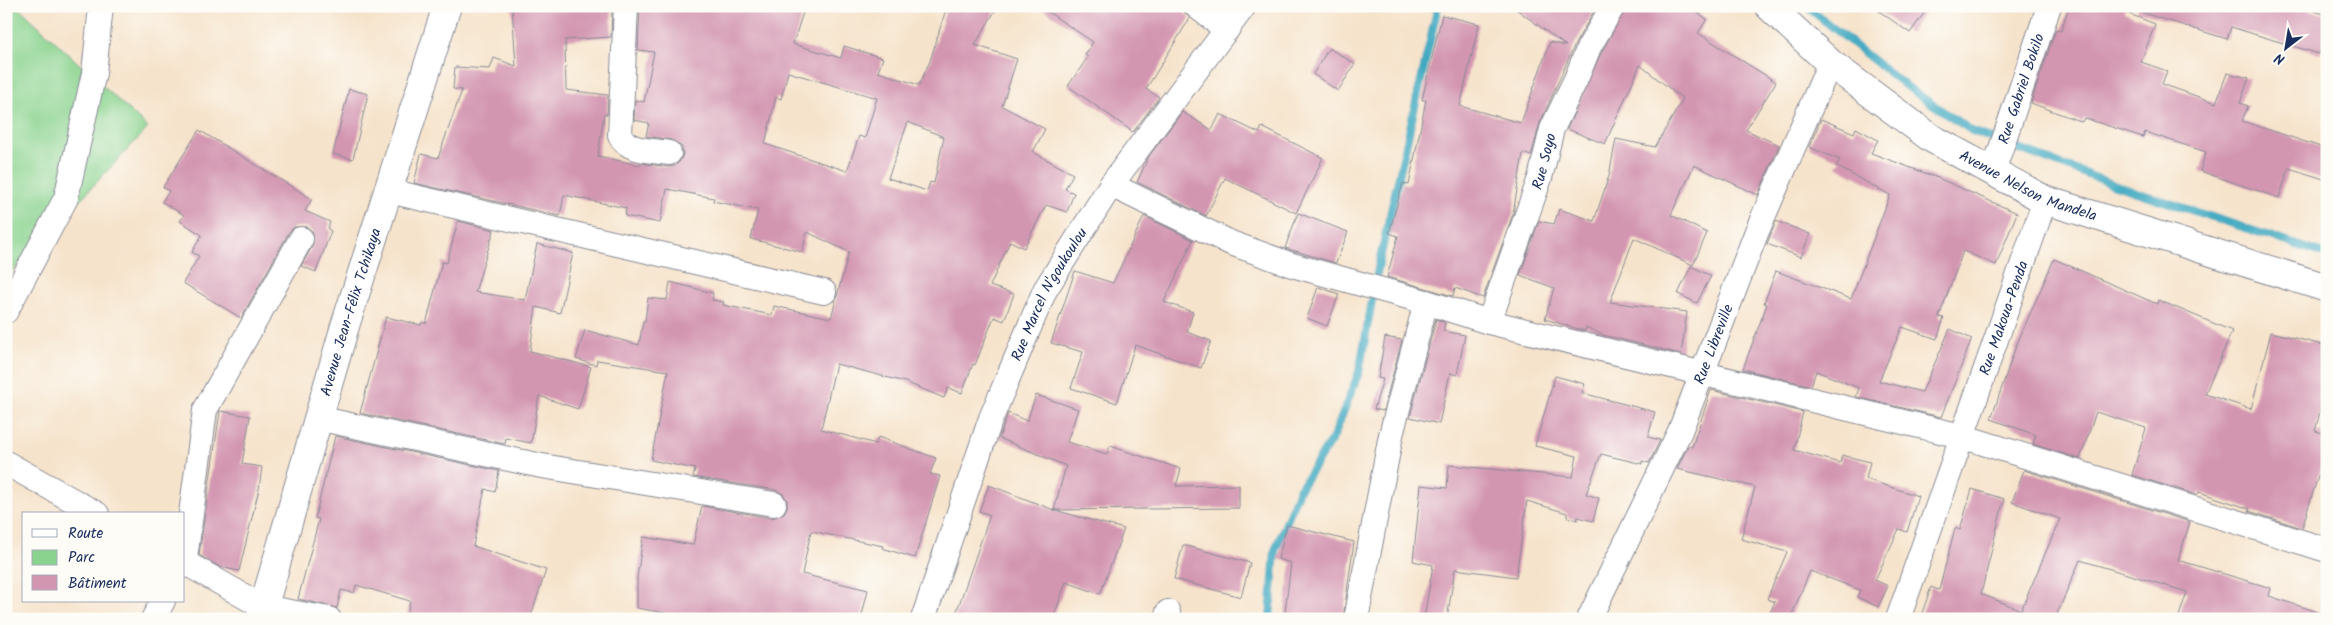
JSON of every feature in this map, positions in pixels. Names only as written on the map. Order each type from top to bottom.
[{"type":"street","points":[[6,312],[66,198],[94,74],[101,6]]},
{"type":"street","name":"Avenue Jean-Félix Tchikaya","points":[[261,613],[317,418],[448,6]]},
{"type":"street","points":[[626,6],[620,135],[623,142],[630,146],[669,153]]},
{"type":"street","points":[[1196,6],[1227,30]]},
{"type":"street","name":"Rue Marcel N'goukoulou","points":[[923,619],[991,418],[1045,290],[1111,184],[1244,6]]},
{"type":"street","name":"Rue Soyo","points":[[1489,322],[1540,178],[1552,129],[1589,47],[1613,6]]},
{"type":"street","name":"Avenue Nelson Mandela","points":[[1769,6],[1830,64],[1931,138],[2045,200],[2327,288]]},
{"type":"street","name":"Rue Gabriel Bokilo","points":[[1993,172],[2049,6]]},
{"type":"street","name":"Rue Libreville","points":[[1589,619],[1680,431],[1757,231],[1830,64]]},
{"type":"street","points":[[1111,184],[1231,243],[1292,265],[1426,302],[1489,322],[1703,372],[1961,436],[2327,550]]},
{"type":"street","points":[[389,191],[824,292]]},
{"type":"street","name":"Rue Makoua-Penda","points":[[1898,619],[2045,200]]},
{"type":"street","points":[[185,557],[205,410],[302,239]]},
{"type":"street","points":[[1356,619],[1392,435],[1426,302]]},
{"type":"street","points":[[317,418],[542,466],[774,504]]},
{"type":"street","points":[[6,463],[93,512]]},
{"type":"street","points":[[185,565],[261,613],[329,619]]},
{"type":"street","points":[[152,619],[162,602]]},
{"type":"green space","points":[[6,6],[17,6],[148,128],[6,278]]},
{"type":"building","points":[[512,6],[612,6],[611,37],[565,40],[566,90],[608,95],[607,115],[604,114],[598,156],[639,165],[640,163],[668,167],[675,166],[680,161],[683,154],[682,147],[671,140],[646,136],[649,123],[634,120],[635,100],[644,102],[654,52],[638,50],[640,6],[805,6],[793,44],[841,58],[844,46],[883,58],[878,72],[919,85],[930,61],[947,6],[998,6],[975,45],[1017,59],[1002,106],[1045,129],[1033,152],[1073,174],[1065,189],[1074,193],[1067,212],[1046,205],[1024,248],[1010,241],[990,286],[1014,294],[1004,321],[994,317],[962,393],[948,388],[944,398],[905,382],[836,364],[821,429],[876,444],[878,437],[936,458],[930,474],[940,476],[915,558],[882,548],[883,546],[811,531],[802,574],[868,590],[861,619],[698,619],[637,608],[637,578],[643,537],[693,545],[702,506],[772,518],[784,513],[787,507],[787,500],[783,494],[776,490],[693,477],[695,469],[651,460],[668,371],[597,360],[596,365],[576,359],[585,330],[639,345],[648,298],[667,300],[670,282],[713,293],[712,300],[724,302],[723,305],[772,315],[774,306],[831,318],[849,252],[807,232],[802,252],[751,239],[758,210],[713,201],[714,198],[667,189],[660,223],[625,216],[626,208],[564,195],[560,216],[414,183],[421,154],[438,158],[462,90],[453,89],[455,67],[490,69],[494,58],[516,66]],"holes":[[[788,72],[877,98],[865,138],[859,136],[847,171],[765,144],[776,97],[781,99]],[[908,122],[944,137],[934,183],[930,182],[927,191],[888,178]]]},
{"type":"building","points":[[1039,6],[1183,6],[1184,12],[1190,18],[1146,89],[1159,97],[1133,132],[1068,86],[1088,57],[1085,55],[1093,42]]},
{"type":"building","points":[[1512,6],[1597,6],[1576,42],[1540,123],[1531,156],[1523,153],[1513,214],[1483,298],[1455,288],[1453,296],[1387,277],[1398,236],[1389,233],[1403,183],[1409,185],[1426,100],[1422,100],[1442,15],[1479,24],[1460,106],[1521,123],[1550,42],[1566,46]]},
{"type":"building","points":[[1627,6],[1687,6],[1707,19],[1698,33],[1776,82],[1746,130],[1779,145],[1758,195],[1694,165],[1671,215],[1707,233],[1693,265],[1634,238],[1610,302],[1687,312],[1681,354],[1603,335],[1586,327],[1585,331],[1545,319],[1554,288],[1520,275],[1539,221],[1554,224],[1559,209],[1594,221],[1609,176],[1616,139],[1655,147],[1683,99],[1640,65],[1605,144],[1567,129],[1601,53]]},
{"type":"building","points":[[1872,6],[1929,6],[1910,33]]},
{"type":"building","points":[[2069,6],[2125,6],[2124,12],[2155,24],[2141,62],[2167,71],[2162,84],[2216,103],[2227,73],[2249,78],[2240,103],[2248,106],[2242,121],[2327,149],[2327,180],[2289,168],[2279,198],[2200,171],[2206,152],[2145,132],[2143,137],[2084,118],[2082,122],[2031,103],[2056,29],[2061,31]]},
{"type":"building","points":[[2138,6],[2298,6],[2327,15],[2327,32],[2319,54],[2231,27],[2227,39],[2137,11]]},
{"type":"building","points":[[1329,48],[1355,64],[1338,91],[1313,74]]},
{"type":"building","points":[[349,89],[368,94],[353,159],[333,154]]},
{"type":"building","points":[[1182,112],[1212,130],[1220,114],[1259,133],[1262,127],[1323,158],[1296,213],[1225,178],[1206,216],[1137,182],[1149,156]]},
{"type":"building","points":[[1821,119],[1854,133],[1856,128],[1878,140],[1871,153],[1938,178],[2017,213],[1996,265],[1963,251],[1939,317],[1944,318],[1937,339],[1902,327],[1879,381],[1922,392],[1950,329],[1972,339],[1941,417],[1856,397],[1859,388],[1816,371],[1811,386],[1743,369],[1767,304],[1764,303],[1776,271],[1851,299],[1890,195],[1836,166],[1840,160],[1809,147]]},
{"type":"building","points":[[199,130],[312,199],[305,211],[330,222],[328,229],[331,231],[316,272],[301,266],[313,245],[313,232],[307,227],[294,227],[289,232],[241,318],[183,283],[199,256],[192,252],[202,235],[180,221],[184,215],[162,202],[169,191],[163,187]]},
{"type":"building","points":[[1298,213],[1348,232],[1336,263],[1285,248]]},
{"type":"building","points":[[1144,216],[1193,240],[1164,302],[1193,312],[1187,332],[1211,341],[1201,368],[1135,345],[1117,403],[1071,388],[1083,352],[1051,343],[1075,271],[1113,283]]},
{"type":"building","points":[[458,221],[494,230],[475,292],[525,300],[537,244],[573,253],[560,313],[536,307],[530,351],[591,367],[578,409],[539,396],[531,443],[506,438],[505,444],[360,413],[386,317],[421,325],[422,322],[426,324],[442,262],[447,263]]},
{"type":"building","points":[[1776,221],[1810,234],[1801,257],[1767,244]]},
{"type":"building","points":[[2054,259],[2157,304],[2158,300],[2232,331],[2205,394],[2251,409],[2271,332],[2327,346],[2327,385],[2315,431],[2327,434],[2327,447],[2302,528],[2199,492],[2197,495],[2132,475],[2146,428],[2096,412],[2080,459],[2033,444],[2036,435],[1991,419],[2016,346]]},
{"type":"building","points":[[1691,266],[1711,276],[1697,303],[1678,294]]},
{"type":"building","points":[[1318,287],[1339,294],[1327,326],[1307,318]]},
{"type":"building","points":[[1436,319],[1445,323],[1443,331],[1465,335],[1457,375],[1450,373],[1439,424],[1410,417]]},
{"type":"building","points":[[1385,337],[1402,340],[1383,411],[1374,409],[1383,379],[1378,378]]},
{"type":"building","points":[[1555,376],[1585,384],[1582,393],[1655,412],[1648,437],[1660,440],[1649,463],[1642,461],[1642,464],[1601,454],[1586,494],[1599,498],[1593,521],[1578,517],[1577,520],[1567,517],[1567,513],[1527,501],[1516,577],[1455,569],[1447,619],[1424,619],[1433,565],[1413,561],[1421,485],[1447,488],[1449,465],[1573,477],[1577,456],[1535,446]]},
{"type":"building","points":[[1711,390],[1803,412],[1794,450],[1840,463],[1842,455],[1870,462],[1866,479],[1918,496],[1907,532],[1899,529],[1875,580],[1888,586],[1878,607],[1857,597],[1860,590],[1810,571],[1790,619],[1767,619],[1775,602],[1767,599],[1787,552],[1741,539],[1755,487],[1677,469],[1688,446],[1692,447]]},
{"type":"building","points":[[1036,395],[1078,409],[1067,442],[1107,454],[1110,446],[1181,469],[1176,486],[1239,485],[1239,508],[1054,510],[1066,466],[999,438],[1008,413],[1027,421]]},
{"type":"building","points":[[220,411],[250,416],[242,464],[262,467],[259,489],[239,571],[220,567],[199,555]]},
{"type":"building","points":[[335,436],[499,471],[495,492],[485,489],[473,546],[546,570],[530,619],[406,619],[410,601],[356,585],[354,593],[341,590],[337,608],[298,599],[319,519],[315,518]]},
{"type":"building","points":[[2024,470],[2190,522],[2178,560],[2271,588],[2269,596],[2324,614],[2324,619],[2178,619],[2187,592],[2080,560],[2055,619],[1920,619],[1931,587],[1939,590],[1955,528],[1960,530],[1972,489],[2004,499],[1981,594],[2021,610],[2060,519],[2012,502]]},
{"type":"building","points":[[989,485],[1054,510],[1124,529],[1100,594],[1066,582],[1053,619],[954,619],[990,515],[979,511]]},
{"type":"building","points":[[1287,525],[1354,542],[1343,619],[1284,619],[1291,563],[1278,559]]},
{"type":"building","points":[[1183,545],[1250,563],[1241,597],[1174,579]]},
{"type":"waterway","points":[[1270,619],[1275,550],[1299,490],[1334,436],[1359,372],[1379,263],[1438,6]]},
{"type":"waterway","points":[[1806,6],[1903,84],[1972,131],[2115,185],[2327,255]]}]
